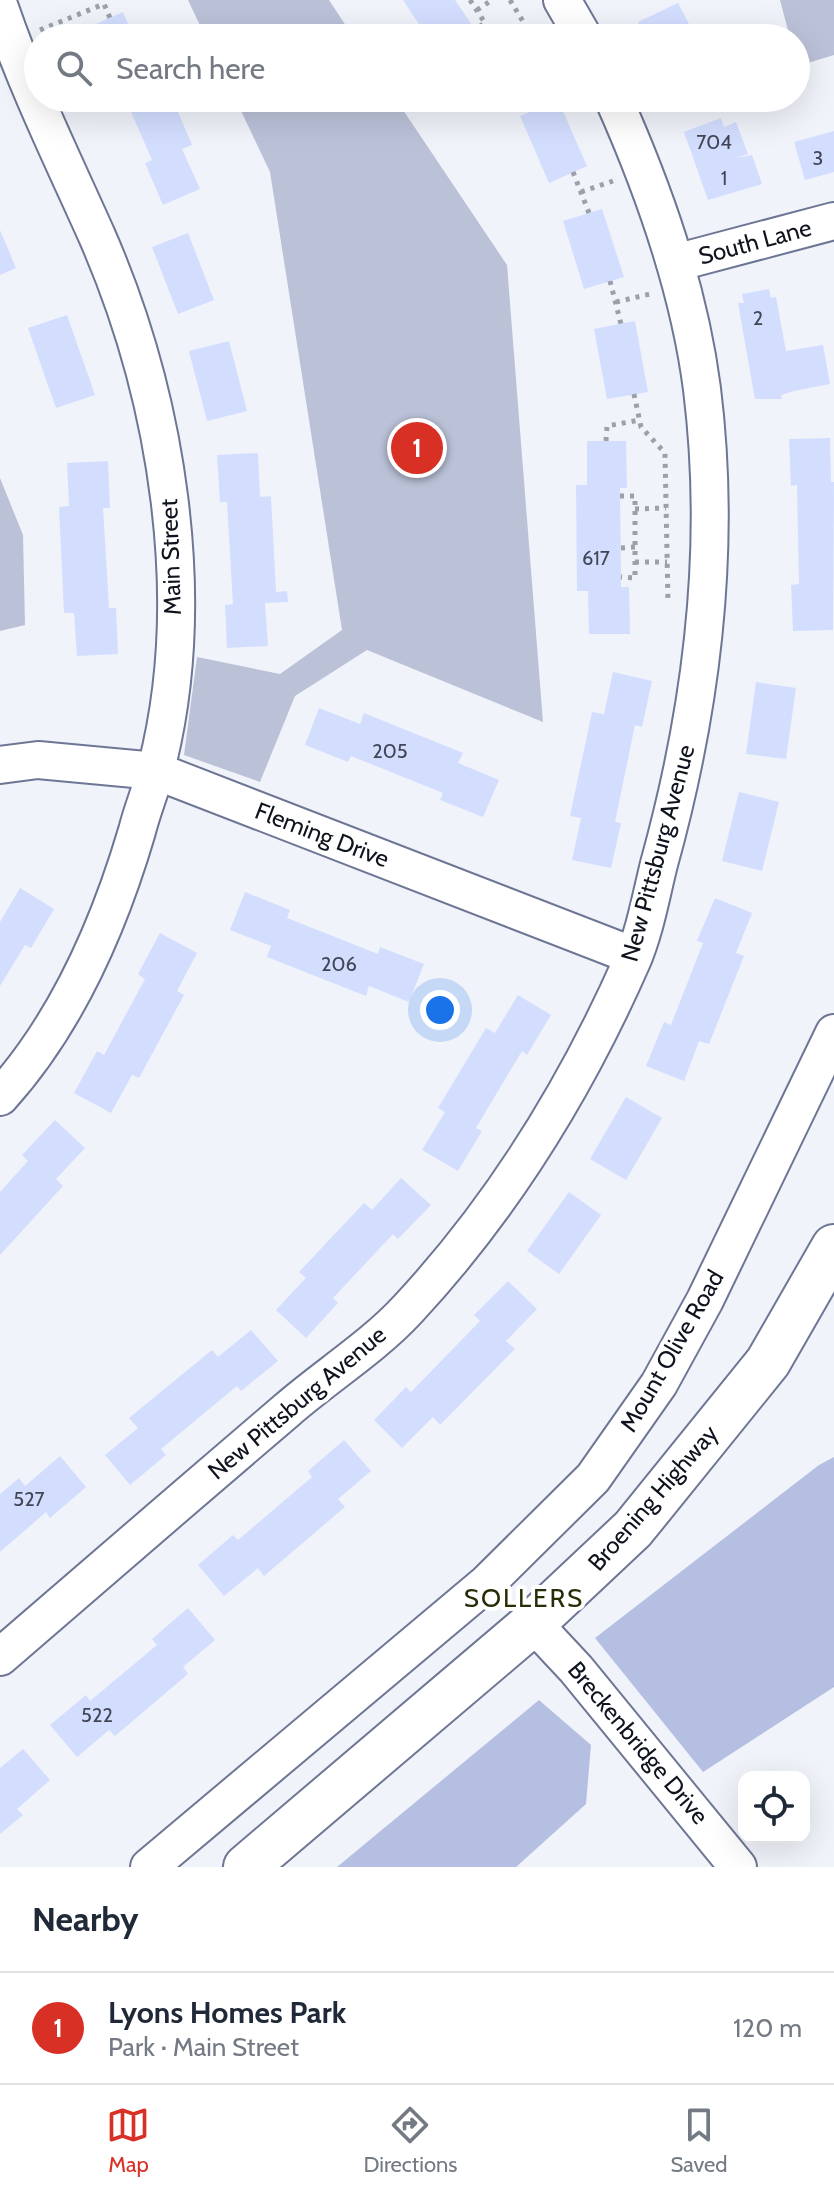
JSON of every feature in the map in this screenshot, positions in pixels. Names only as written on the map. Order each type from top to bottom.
[{"type":"main road","name":"Broening Highway","points":[[246,1867],[533,1623],[633,1529],[768,1362],[834,1247]]},
{"type":"street","points":[[562,0],[576,24]]},
{"type":"street","name":"Main Street","points":[[0,8],[24,73]]},
{"type":"street","name":"Main Street","points":[[0,1097],[55,1022],[83,972],[117,897],[156,771],[174,637],[173,524],[163,455],[146,380],[97,237],[39,112]]},
{"type":"street","name":"New Pittsburg Avenue","points":[[0,1657],[404,1314],[464,1245],[544,1130],[587,1053],[634,956],[686,750],[708,617],[709,487],[703,401],[691,326],[668,278],[651,191],[619,112]]},
{"type":"street","name":"South Lane","points":[[668,278],[834,221]]},
{"type":"street","name":"Fleming Drive","points":[[0,765],[38,760],[98,763],[156,771],[634,956]]},
{"type":"street","name":"Mount Olive Road","points":[[149,1867],[487,1583],[593,1478],[659,1384],[705,1300],[834,1033]]},
{"type":"street","name":"Breckenbridge Drive","points":[[533,1623],[576,1669],[738,1867]]},
{"type":"path","points":[[470,0],[483,24]]},
{"type":"path","points":[[477,10],[492,0]]},
{"type":"path","points":[[510,0],[525,24]]},
{"type":"path","points":[[55,24],[104,4],[110,18]]},
{"type":"path","points":[[573,172],[589,213]]},
{"type":"path","points":[[581,192],[626,177]]},
{"type":"path","points":[[616,302],[668,278]]},
{"type":"path","points":[[610,281],[621,324]]},
{"type":"path","points":[[634,394],[641,427],[665,453],[668,602]]},
{"type":"path","points":[[606,441],[607,426],[640,420]]},
{"type":"path","points":[[620,496],[635,496],[635,578],[621,577]]},
{"type":"path","points":[[635,509],[666,508]]},
{"type":"path","points":[[621,548],[635,547]]},
{"type":"path","points":[[635,562],[667,562]]},
{"type":"shaded area","points":[[188,0],[329,0],[345,24],[199,24]]},
{"type":"shaded area","points":[[780,0],[834,0],[834,55],[810,62],[810,24],[786,24]]},
{"type":"shaded area","points":[[242,112],[404,112],[507,265],[543,722],[367,650],[295,696],[260,782],[184,755],[197,657],[280,674],[342,630],[270,172]]},
{"type":"shaded area","points":[[0,478],[23,535],[25,625],[0,631]]},
{"type":"shaded area","points":[[834,1457],[834,1687],[703,1772],[595,1638],[819,1465]]},
{"type":"shaded area","points":[[539,1700],[591,1745],[586,1804],[516,1867],[337,1867]]},
{"type":"building","points":[[403,0],[455,0],[471,24],[419,24]]},
{"type":"building","points":[[678,3],[689,24],[639,24]]},
{"type":"building","points":[[123,12],[128,24],[96,24]]},
{"type":"building","points":[[131,112],[178,112],[192,145],[182,149],[200,189],[163,205],[145,163],[152,160]]},
{"type":"building","points":[[530,112],[563,112],[587,166],[549,183],[520,116]]},
{"type":"building","points":[[721,118],[724,127],[736,122],[748,154],[735,158],[752,155],[762,184],[708,200],[684,132]]},
{"type":"building","points":[[834,131],[834,172],[805,180],[794,142]]},
{"type":"building","points":[[602,209],[624,277],[584,289],[563,221]]},
{"type":"building","points":[[0,230],[16,268],[0,275]]},
{"type":"building","points":[[188,233],[214,300],[178,314],[152,247]]},
{"type":"building","points":[[769,289],[771,298],[776,297],[786,351],[823,345],[830,384],[781,395],[782,399],[755,399],[738,303],[744,303],[742,294]]},
{"type":"building","points":[[67,315],[95,395],[56,408],[28,328]]},
{"type":"building","points":[[635,321],[648,392],[607,399],[594,329]]},
{"type":"building","points":[[229,341],[247,411],[207,421],[189,351]]},
{"type":"building","points":[[830,438],[831,482],[834,482],[833,630],[793,631],[791,585],[799,584],[797,485],[791,486],[789,439]]},
{"type":"building","points":[[587,441],[626,441],[627,488],[620,488],[621,587],[629,587],[630,634],[589,634],[588,591],[577,591],[576,485],[587,485]]},
{"type":"building","points":[[258,453],[260,497],[271,496],[276,592],[287,591],[288,602],[265,603],[268,646],[227,648],[225,605],[233,604],[227,502],[220,502],[217,455]]},
{"type":"building","points":[[108,461],[110,508],[103,508],[109,608],[116,608],[118,654],[77,656],[74,613],[64,613],[59,507],[69,506],[67,463]]},
{"type":"building","points":[[613,672],[652,681],[642,727],[635,725],[615,822],[621,823],[611,868],[572,860],[581,818],[570,816],[592,712],[604,714]]},
{"type":"building","points":[[756,682],[796,688],[786,759],[746,754]]},
{"type":"building","points":[[319,708],[360,724],[364,713],[463,753],[458,763],[499,780],[483,817],[440,800],[443,793],[351,756],[348,762],[305,745]]},
{"type":"building","points":[[739,792],[779,802],[762,871],[722,861]]},
{"type":"building","points":[[20,888],[54,909],[31,948],[25,945],[0,986],[0,922]]},
{"type":"building","points":[[245,892],[290,910],[287,918],[378,954],[380,947],[424,964],[409,1002],[369,986],[366,996],[267,957],[271,946],[230,930]]},
{"type":"building","points":[[715,898],[752,913],[736,953],[744,956],[709,1044],[699,1041],[684,1081],[646,1066],[664,1022],[671,1025],[703,943],[697,941]]},
{"type":"building","points":[[160,933],[197,953],[177,991],[184,995],[139,1078],[132,1075],[111,1113],[74,1093],[97,1051],[104,1055],[145,979],[138,974]]},
{"type":"building","points":[[518,995],[551,1015],[527,1055],[522,1051],[476,1128],[482,1131],[458,1171],[422,1150],[445,1112],[438,1108],[486,1028],[495,1033]]},
{"type":"building","points":[[626,1097],[662,1118],[626,1180],[590,1159]]},
{"type":"building","points":[[55,1120],[85,1148],[56,1179],[63,1186],[0,1255],[0,1192],[28,1161],[22,1155]]},
{"type":"building","points":[[401,1178],[431,1205],[398,1239],[393,1234],[333,1298],[338,1303],[306,1338],[276,1310],[306,1278],[299,1272],[364,1203],[372,1210]]},
{"type":"building","points":[[569,1192],[601,1215],[559,1274],[527,1251]]},
{"type":"building","points":[[508,1281],[537,1309],[506,1341],[515,1349],[440,1425],[433,1417],[402,1448],[374,1420],[406,1387],[411,1392],[480,1321],[474,1315]]},
{"type":"building","points":[[251,1330],[278,1361],[241,1391],[237,1386],[161,1449],[166,1455],[130,1485],[105,1455],[138,1428],[129,1418],[212,1350],[218,1357]]},
{"type":"building","points":[[344,1440],[371,1471],[338,1499],[345,1507],[264,1576],[258,1568],[224,1596],[198,1565],[233,1535],[238,1540],[312,1477],[308,1471]]},
{"type":"building","points":[[60,1456],[86,1487],[50,1518],[46,1512],[0,1552],[0,1494],[19,1478],[25,1486]]},
{"type":"building","points":[[188,1608],[215,1640],[183,1667],[188,1674],[115,1736],[109,1730],[77,1757],[50,1725],[86,1695],[90,1701],[157,1645],[152,1639]]},
{"type":"building","points":[[23,1749],[50,1780],[17,1809],[23,1815],[0,1834],[0,1768]]},
{"type":"place","name":"Lyons Homes Park","points":[[417,448]]},
{"type":"district","name":"SOLLERS","points":[[524,1598]]}]
